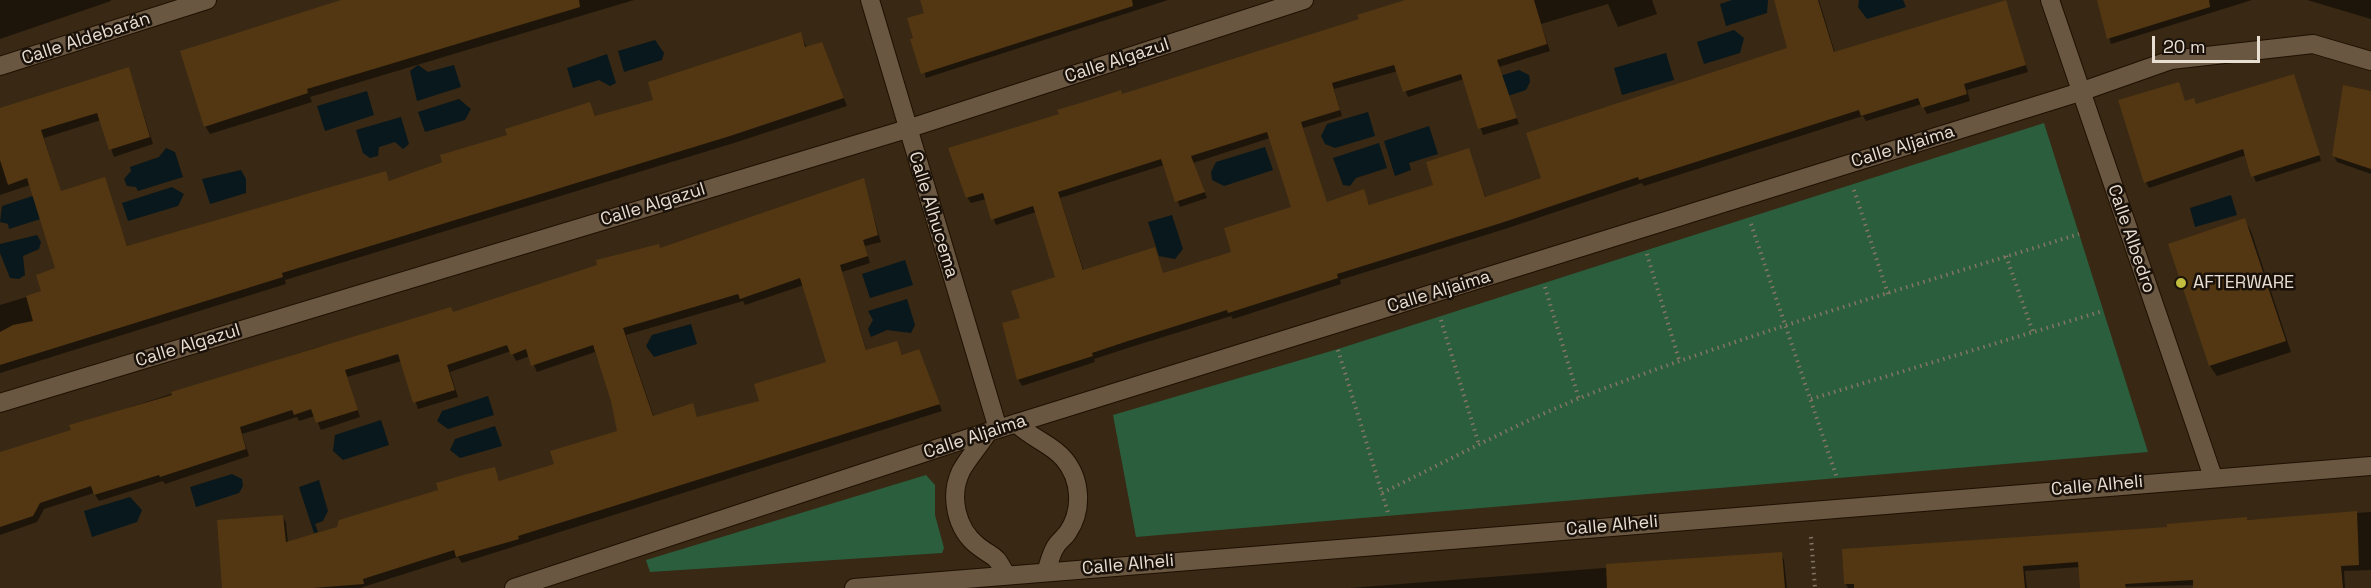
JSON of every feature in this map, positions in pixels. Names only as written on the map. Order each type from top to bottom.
[{"type":"street","name":"Calle Aldebarán","points":[[0,66],[207,0]]},
{"type":"street","name":"Calle Alhucema","points":[[870,0],[993,431]]},
{"type":"street","name":"Calle Algazul","points":[[0,403],[907,129],[1304,0]]},
{"type":"street","name":"Calle Albedro","points":[[2050,0],[2213,477]]},
{"type":"street","name":"Calle Aljaima","points":[[514,588],[1016,423],[2080,92],[2171,60],[2313,44],[2371,61]]},
{"type":"street","points":[[1016,423],[1031,438],[1050,446],[1065,459],[1075,476],[1077,514],[1068,533],[1054,547],[1046,572]]},
{"type":"street","points":[[993,431],[962,471],[955,490],[956,512],[964,531],[978,546],[997,556],[1006,575]]},
{"type":"street","name":"Calle Alheli","points":[[854,588],[1006,575],[1026,580],[1046,572],[2371,466]]},
{"type":"path","points":[[1852,184],[1888,294]]},
{"type":"path","points":[[1749,217],[1788,326],[1837,478]]},
{"type":"path","points":[[1382,493],[1580,399],[1788,326],[2079,234]]},
{"type":"path","points":[[1646,250],[1680,363]]},
{"type":"path","points":[[2006,256],[2033,332]]},
{"type":"path","points":[[1544,284],[1580,399]]},
{"type":"path","points":[[1811,399],[2103,311]]},
{"type":"path","points":[[1440,317],[1479,445]]},
{"type":"path","points":[[1338,349],[1389,516]]},
{"type":"path","points":[[1809,510],[1815,588]]},
{"type":"green space","points":[[2044,123],[2148,452],[1136,537],[1113,415],[1338,349]]},
{"type":"green space","points":[[926,475],[935,485],[935,515],[944,548],[942,553],[650,572],[646,560]]},
{"type":"shaded area","points":[[1732,0],[1768,0],[1767,13],[1726,26],[1720,4]]},
{"type":"shaded area","points":[[1859,0],[1903,0],[1906,7],[1867,19],[1858,7]]},
{"type":"shaded area","points":[[1734,30],[1744,38],[1740,53],[1704,64],[1697,42]]},
{"type":"shaded area","points":[[655,40],[664,53],[662,60],[624,72],[618,51]]},
{"type":"shaded area","points":[[1666,53],[1674,80],[1622,95],[1614,68]]},
{"type":"shaded area","points":[[607,54],[616,83],[610,86],[599,80],[573,88],[567,68]]},
{"type":"shaded area","points":[[418,65],[428,72],[454,65],[461,87],[417,101],[410,71]]},
{"type":"shaded area","points":[[1519,70],[1529,75],[1530,82],[1526,90],[1487,103],[1481,82]]},
{"type":"shaded area","points":[[367,91],[374,115],[325,131],[317,106]]},
{"type":"shaded area","points":[[459,99],[471,109],[465,120],[425,132],[418,112]]},
{"type":"shaded area","points":[[1368,112],[1375,136],[1335,148],[1325,144],[1321,136],[1327,124]]},
{"type":"shaded area","points":[[401,117],[409,144],[403,149],[395,142],[379,147],[378,156],[370,158],[363,153],[356,130]]},
{"type":"shaded area","points":[[1429,126],[1438,154],[1409,163],[1411,170],[1395,176],[1384,141]]},
{"type":"shaded area","points":[[1379,143],[1387,168],[1356,178],[1350,186],[1343,185],[1333,158]]},
{"type":"shaded area","points":[[1265,147],[1273,170],[1224,186],[1212,180],[1211,172],[1216,162]]},
{"type":"shaded area","points":[[166,148],[175,152],[183,177],[138,191],[136,187],[127,186],[124,179],[131,171],[130,167],[159,157]]},
{"type":"shaded area","points":[[241,170],[246,179],[246,193],[210,204],[202,179]]},
{"type":"shaded area","points":[[172,187],[184,194],[178,206],[128,221],[122,203]]},
{"type":"shaded area","points":[[45,192],[53,215],[9,229],[8,224],[0,222],[2,206]]},
{"type":"shaded area","points":[[2231,195],[2237,215],[2195,227],[2190,208]]},
{"type":"shaded area","points":[[1172,215],[1183,249],[1175,259],[1159,256],[1148,222]]},
{"type":"shaded area","points":[[37,235],[41,242],[39,249],[23,256],[25,275],[19,279],[10,278],[0,253],[0,244]]},
{"type":"shaded area","points":[[905,260],[913,285],[870,298],[862,274]]},
{"type":"shaded area","points":[[907,299],[915,325],[911,333],[887,330],[871,337],[868,329],[873,320],[868,311]]},
{"type":"shaded area","points":[[691,324],[697,344],[654,357],[646,346],[652,335]]},
{"type":"shaded area","points":[[488,396],[494,415],[448,429],[437,421],[442,411]]},
{"type":"shaded area","points":[[381,420],[389,445],[343,460],[333,451],[335,435]]},
{"type":"shaded area","points":[[495,426],[502,446],[460,458],[450,450],[455,439]]},
{"type":"shaded area","points":[[232,474],[242,479],[243,486],[239,493],[196,507],[190,487]]},
{"type":"shaded area","points":[[319,480],[328,511],[323,521],[315,524],[318,532],[314,533],[299,487]]},
{"type":"shaded area","points":[[130,497],[142,510],[137,522],[92,537],[84,511]]},
{"type":"building","points":[[341,0],[579,0],[580,7],[307,89],[308,93],[204,127],[180,51]]},
{"type":"building","points":[[920,0],[1132,0],[1133,6],[921,74],[910,39],[913,38],[907,18],[924,13]]},
{"type":"building","points":[[1405,0],[1534,0],[1547,44],[1497,60],[1517,118],[1478,129],[1461,74],[1403,92],[1394,65],[1332,83],[1340,110],[1301,122],[1327,202],[1364,189],[1369,205],[1433,185],[1426,162],[1469,148],[1485,197],[1541,178],[1526,133],[1787,48],[1774,0],[1818,0],[1834,52],[2006,0],[2026,65],[1964,84],[1967,94],[1922,108],[1918,98],[1861,116],[1859,110],[1639,180],[1638,177],[1337,274],[1338,278],[1228,313],[1227,310],[1128,341],[1092,353],[1093,356],[1017,380],[1002,323],[1020,318],[1011,291],[1055,277],[1033,206],[991,220],[983,193],[966,198],[948,148],[1059,114],[1057,110],[1121,90],[1122,94],[1359,19],[1357,15]],"holes":[[[1267,132],[1291,207],[1224,228],[1231,252],[1163,273],[1155,247],[1083,270],[1058,192],[1161,159],[1175,202],[1205,192],[1191,156]]]},
{"type":"building","points":[[2097,0],[2209,0],[2210,7],[2107,39]]},
{"type":"building","points":[[801,32],[805,47],[822,42],[844,98],[730,136],[282,273],[283,277],[0,365],[0,332],[13,325],[33,321],[26,296],[41,291],[36,275],[55,268],[27,178],[8,185],[0,160],[0,108],[129,67],[150,137],[109,150],[97,113],[41,130],[61,191],[105,177],[127,246],[386,171],[389,181],[442,162],[440,155],[507,135],[505,129],[590,102],[595,116],[653,100],[648,82]]},
{"type":"building","points":[[2294,74],[2320,155],[2251,177],[2243,149],[2144,183],[2118,100],[2179,82],[2185,101],[2194,98],[2196,104]]},
{"type":"building","points":[[2343,85],[2371,91],[2371,169],[2332,156]]},
{"type":"building","points":[[864,178],[878,235],[863,240],[868,256],[840,265],[866,350],[897,341],[902,355],[919,349],[940,404],[518,536],[519,539],[456,557],[454,550],[363,579],[364,584],[313,588],[222,588],[217,520],[283,515],[286,542],[337,527],[339,520],[438,490],[436,483],[495,467],[499,481],[554,464],[550,451],[617,431],[611,401],[593,345],[531,366],[526,349],[511,355],[507,345],[447,365],[455,390],[413,403],[398,354],[345,370],[358,410],[316,423],[311,409],[294,415],[292,410],[240,427],[246,449],[160,477],[159,475],[94,495],[91,486],[40,503],[33,516],[0,527],[0,452],[71,430],[69,425],[172,395],[171,392],[451,307],[453,312],[597,265],[596,260],[659,244],[660,248]],"holes":[[[800,278],[826,362],[754,384],[759,401],[697,417],[693,403],[653,416],[623,328],[738,294],[740,299]]]},
{"type":"building","points":[[2245,218],[2286,341],[2209,366],[2168,244]]},
{"type":"building","points":[[2357,511],[2359,565],[2341,566],[2343,588],[2193,588],[2193,580],[2125,584],[2126,588],[2080,588],[2078,562],[2023,566],[2025,588],[1854,588],[1854,584],[1844,584],[1842,549],[2167,527],[2167,524],[2247,517],[2247,520]]},
{"type":"building","points":[[1782,552],[1785,588],[1607,588],[1606,564]]},
{"type":"place","name":"AFTERWARE","points":[[2181,283]]}]
